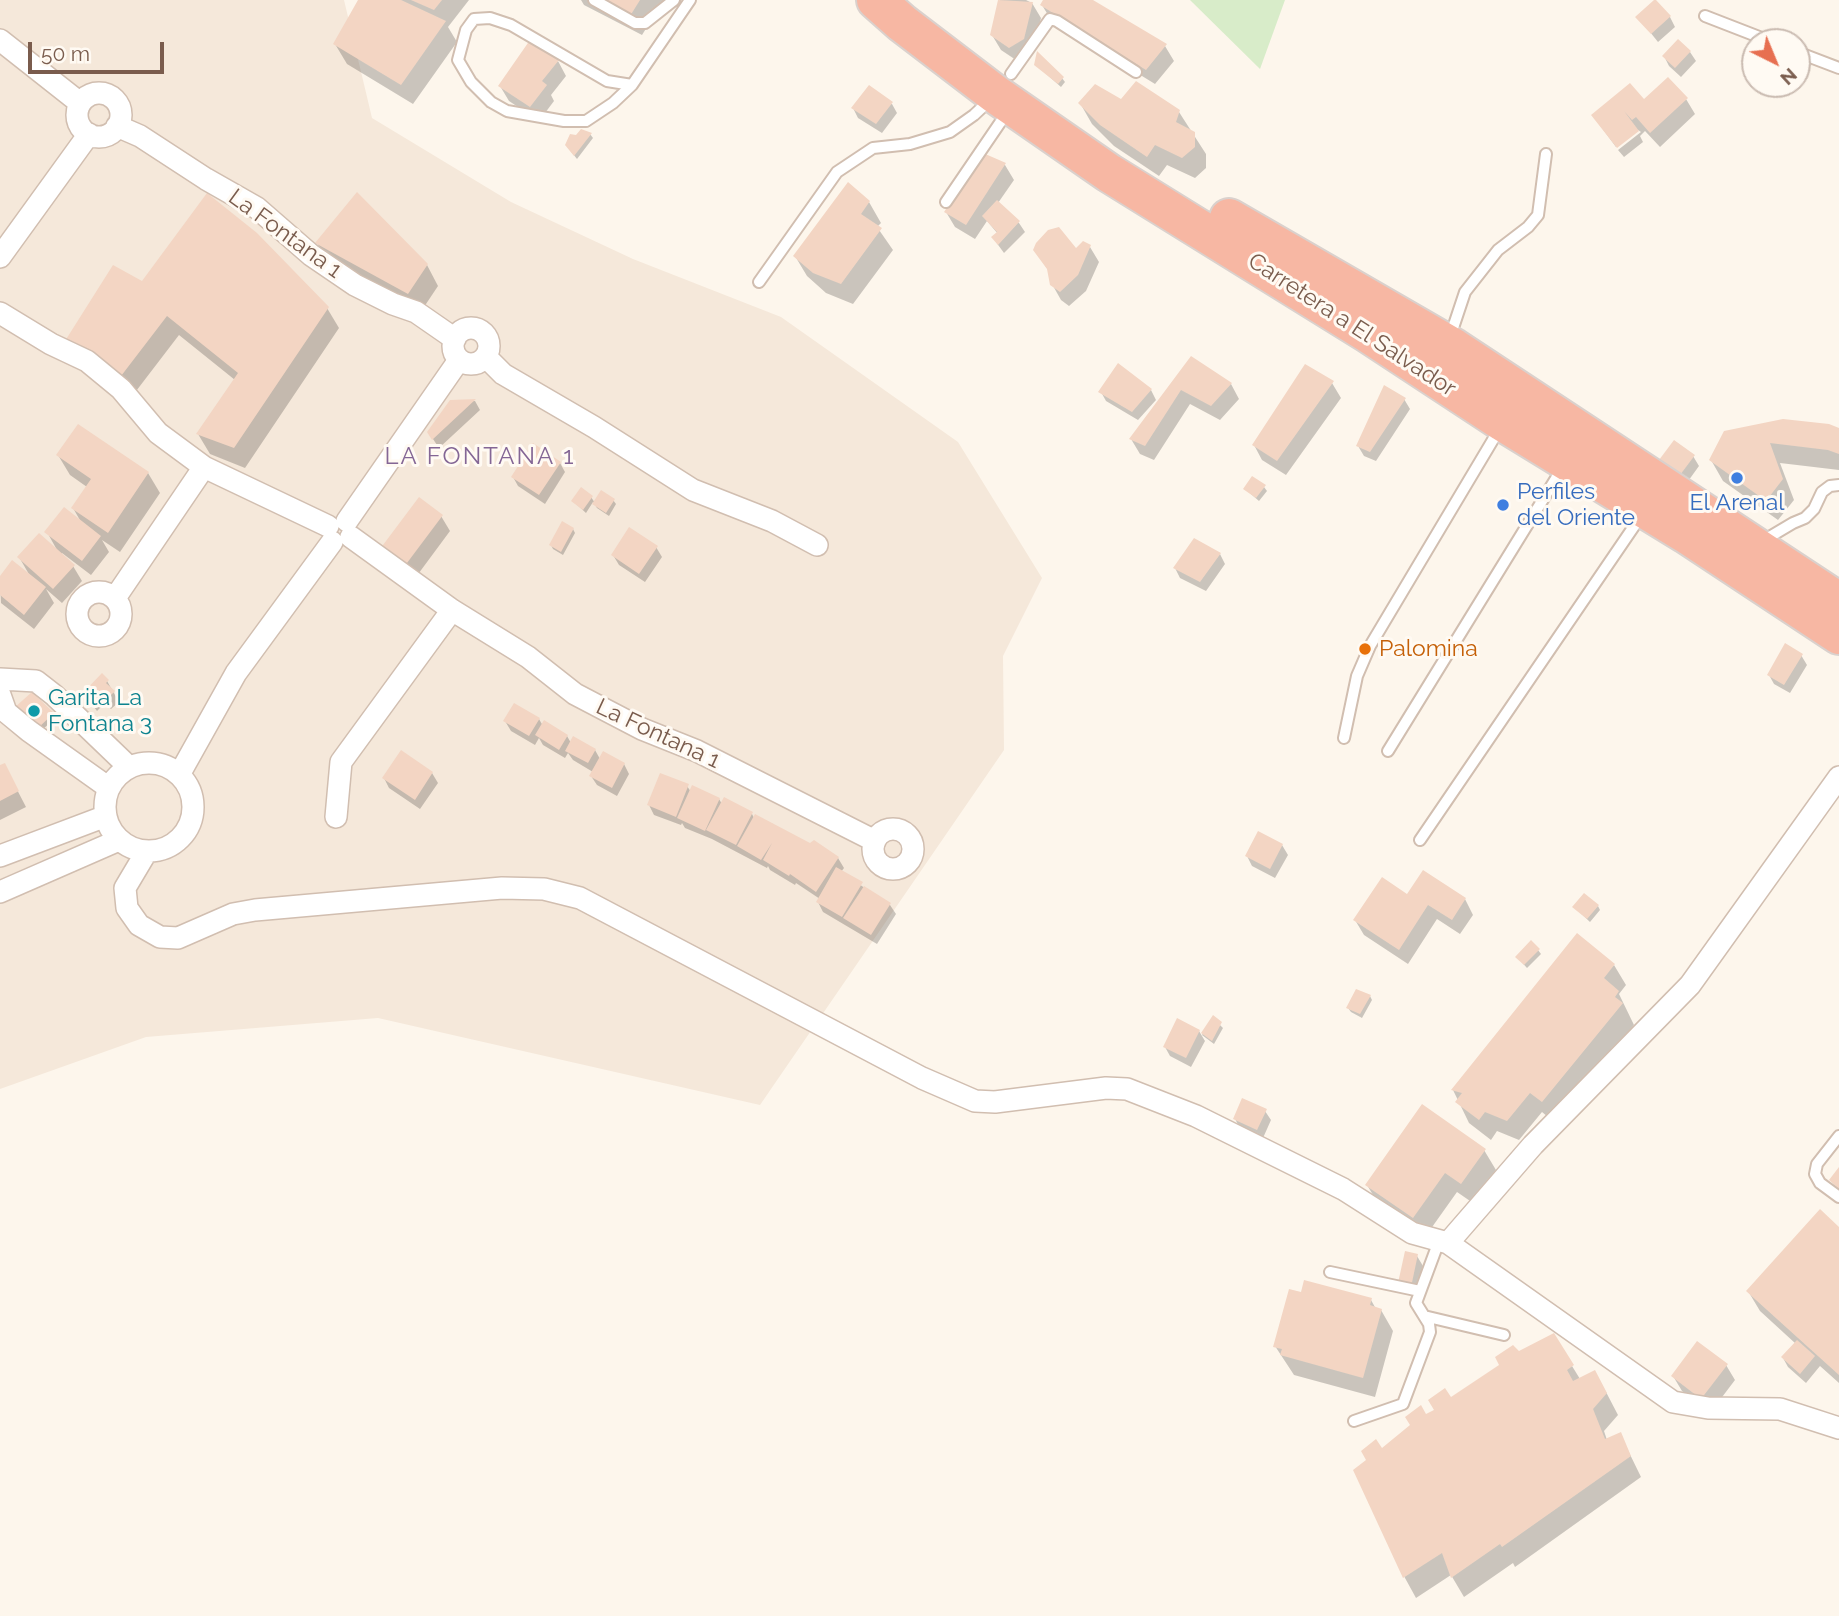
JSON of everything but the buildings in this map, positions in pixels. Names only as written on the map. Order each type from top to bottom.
[{"type":"highway","name":"Carretera a El Salvador","points":[[876,0],[902,23],[1006,92],[1454,348],[1579,450],[1646,509],[1839,635]]},
{"type":"highway","name":"Carretera a El Salvador","points":[[914,0],[1006,92],[1109,173],[1369,334],[1503,422],[1579,450],[1756,545],[1839,602]]},
{"type":"highway","points":[[1462,396],[1469,379],[1475,379],[1560,428],[1579,450]]},
{"type":"street","points":[[0,40],[80,103]]},
{"type":"street","points":[[92,94],[112,97],[120,109],[117,126],[103,136],[89,134],[83,130],[77,117],[80,103],[92,94]]},
{"type":"street","name":"La Fontana 1","points":[[117,126],[140,136],[257,208],[311,255],[355,285],[416,312],[457,349]]},
{"type":"street","points":[[0,257],[89,134]]},
{"type":"street","name":"La Fontana 1","points":[[0,313],[51,344],[87,361],[121,389],[158,433],[204,467],[339,531],[452,610],[497,635],[575,695],[696,751],[875,841]]},
{"type":"street","points":[[175,771],[236,673],[339,531],[457,349],[463,330],[480,330],[488,339],[486,357],[476,363],[465,363],[457,349]]},
{"type":"street","points":[[486,357],[503,374],[694,490],[772,521],[817,545]]},
{"type":"street","points":[[115,598],[204,467]]},
{"type":"street","points":[[336,817],[341,762],[452,610]]},
{"type":"street","points":[[0,679],[36,681],[129,767]]},
{"type":"street","points":[[0,695],[6,712],[109,788]]},
{"type":"street","points":[[154,763],[175,771],[188,786],[192,798],[193,811],[183,835],[173,844],[147,851],[119,840],[111,831],[106,817],[106,797],[117,776],[129,767],[154,763]]},
{"type":"street","points":[[1443,1242],[1533,1145],[1690,985],[1839,777]]},
{"type":"street","points":[[0,856],[106,817]]},
{"type":"street","points":[[0,892],[119,840]]},
{"type":"street","points":[[147,851],[125,888],[127,908],[139,925],[160,937],[178,938],[233,914],[255,909],[502,888],[544,888],[580,898],[922,1078],[975,1101],[995,1102],[1106,1088],[1128,1089],[1196,1116],[1343,1189],[1412,1233],[1443,1242],[1653,1385],[1673,1402],[1708,1408],[1780,1409],[1839,1428]]},
{"type":"lane","points":[[594,0],[635,23],[645,23],[674,0]]},
{"type":"lane","points":[[632,85],[607,81],[511,25],[490,18],[474,19],[466,30],[458,60],[471,82],[491,102],[507,111],[564,121],[586,121],[632,85],[690,0]]},
{"type":"lane","points":[[1705,16],[1741,30]]},
{"type":"lane","points":[[946,201],[1050,19],[1136,72]]},
{"type":"lane","points":[[1811,57],[1839,68]]},
{"type":"lane","points":[[759,282],[837,172],[873,148],[911,144],[950,132],[1006,92]]},
{"type":"lane","points":[[1454,348],[1453,328],[1465,292],[1498,250],[1528,227],[1538,215],[1546,154]]},
{"type":"lane","points":[[1344,738],[1357,676],[1370,646],[1503,422]]},
{"type":"lane","points":[[1388,751],[1579,450]]},
{"type":"lane","points":[[1756,545],[1805,518],[1814,509],[1822,492],[1830,486],[1839,485]]},
{"type":"lane","points":[[1420,840],[1646,509]]},
{"type":"lane","points":[[1839,1136],[1817,1164],[1815,1174],[1820,1183],[1839,1197]]},
{"type":"lane","points":[[1354,1421],[1403,1404],[1430,1332],[1416,1303],[1443,1242]]},
{"type":"lane","points":[[1330,1272],[1420,1291]]},
{"type":"lane","points":[[1424,1316],[1504,1335]]},
{"type":"shaded area","points":[[0,0],[344,0],[372,118],[511,202],[633,259],[781,317],[958,442],[1042,578],[1003,656],[1004,750],[760,1105],[378,1018],[146,1037],[0,1089]]},
{"type":"green space","points":[[1190,0],[1285,0],[1260,69]]},
{"type":"place","name":"El Arenal","points":[[1737,478]]},
{"type":"place","name":"Perfiles del Oriente","points":[[1503,505]]},
{"type":"place","name":"Palomina","points":[[1365,649]]},
{"type":"place","name":"Garita La Fontana 3","points":[[34,711]]},
{"type":"district","name":"LA FONTANA 1","points":[[480,457]]}]
